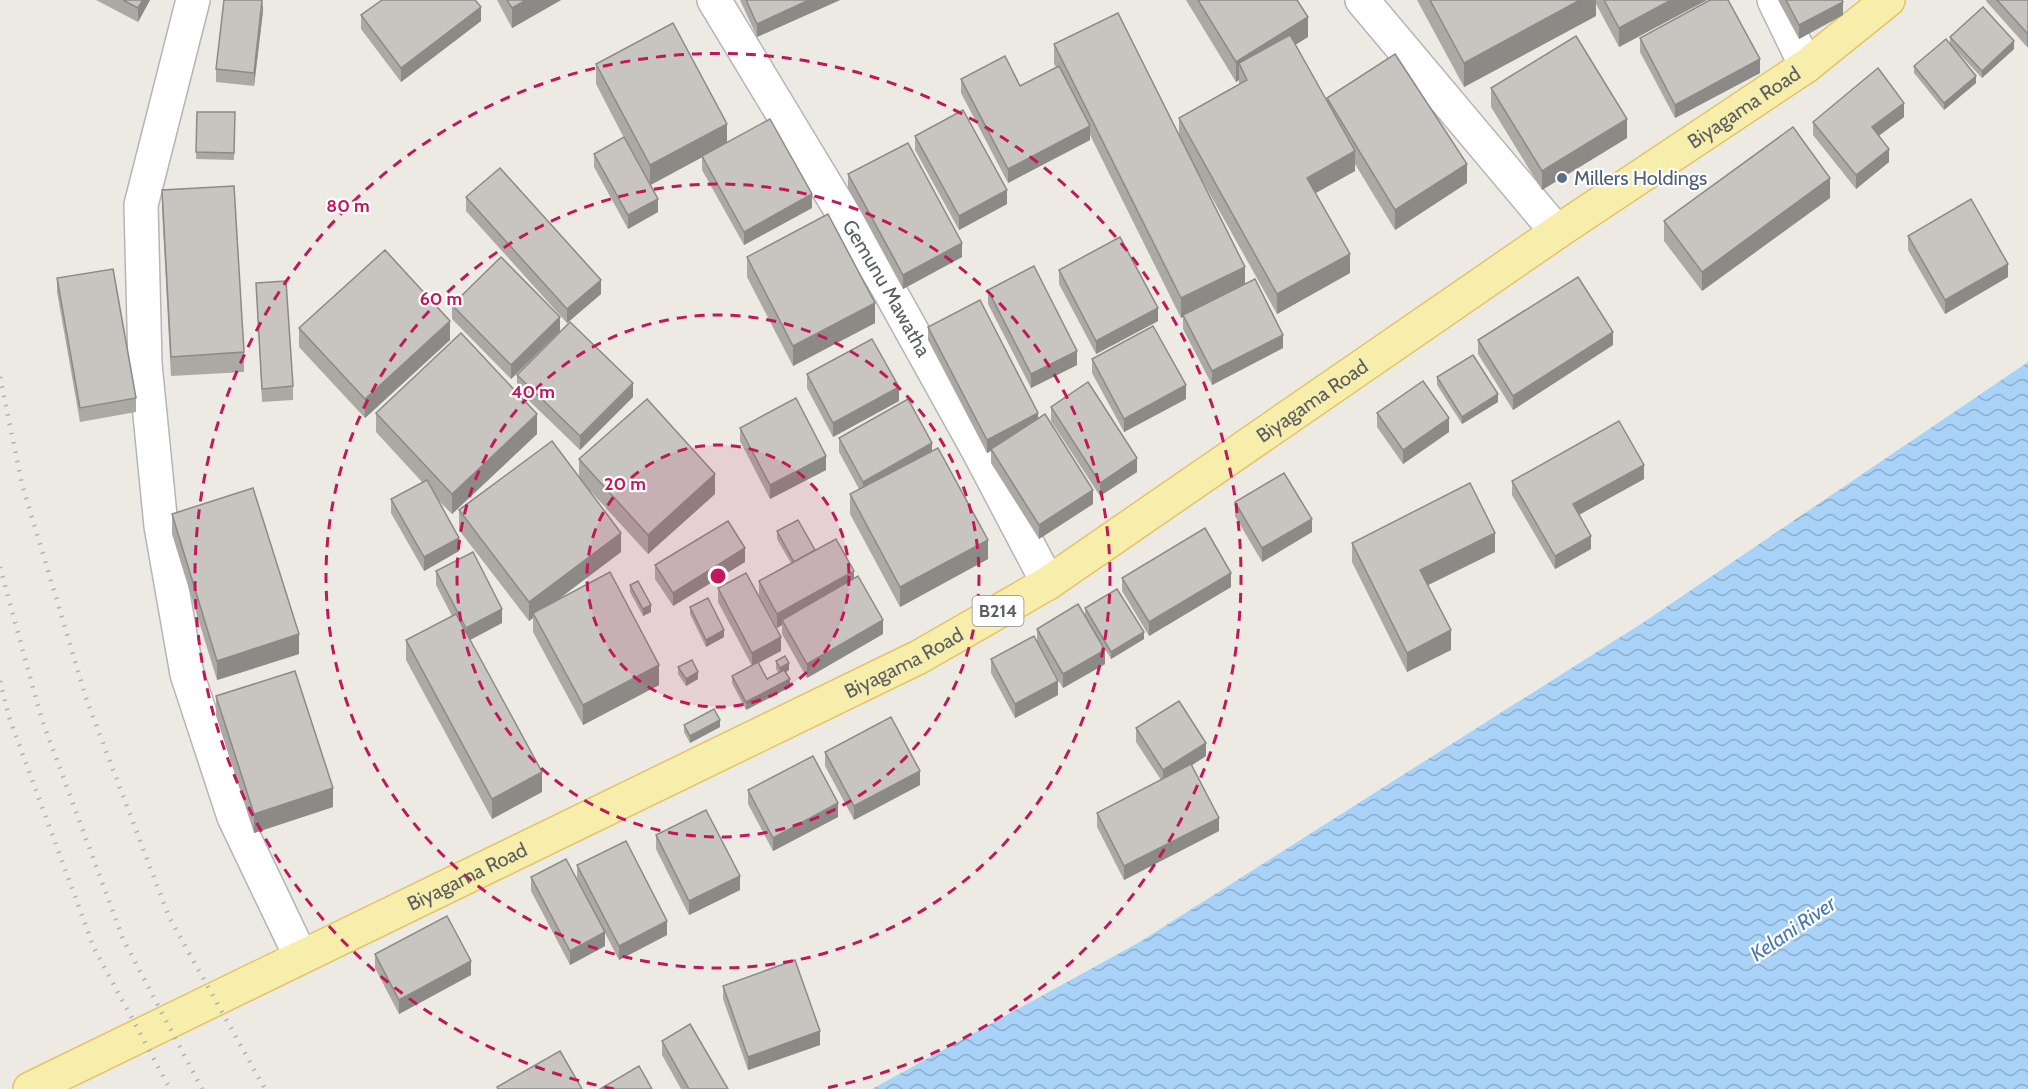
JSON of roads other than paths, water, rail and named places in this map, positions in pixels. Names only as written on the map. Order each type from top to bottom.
[{"type":"main road","name":"Biyagama Road","points":[[30,1089],[919,657],[1048,583],[1557,232],[1806,66],[1888,0]]},
{"type":"street","points":[[193,0],[141,205],[145,364],[160,526],[190,685],[234,817],[301,957]]},
{"type":"street","name":"Gemunu Mawatha","points":[[714,0],[888,288],[978,450],[1048,583]]},
{"type":"street","points":[[1362,0],[1557,232]]},
{"type":"street","points":[[1774,0],[1806,66]]},
{"type":"water","name":"Kelani River","points":[[2028,362],[2028,1089],[872,1089],[1138,943],[1644,622]]},
{"type":"railway","points":[[0,377],[22,484],[87,701],[169,917],[265,1089]]},
{"type":"railway","points":[[0,567],[41,717],[123,939],[202,1089]]},
{"type":"railway","points":[[0,681],[9,717],[94,948],[170,1089]]},
{"type":"place","name":"Millers Holdings","points":[[1562,178]]}]
